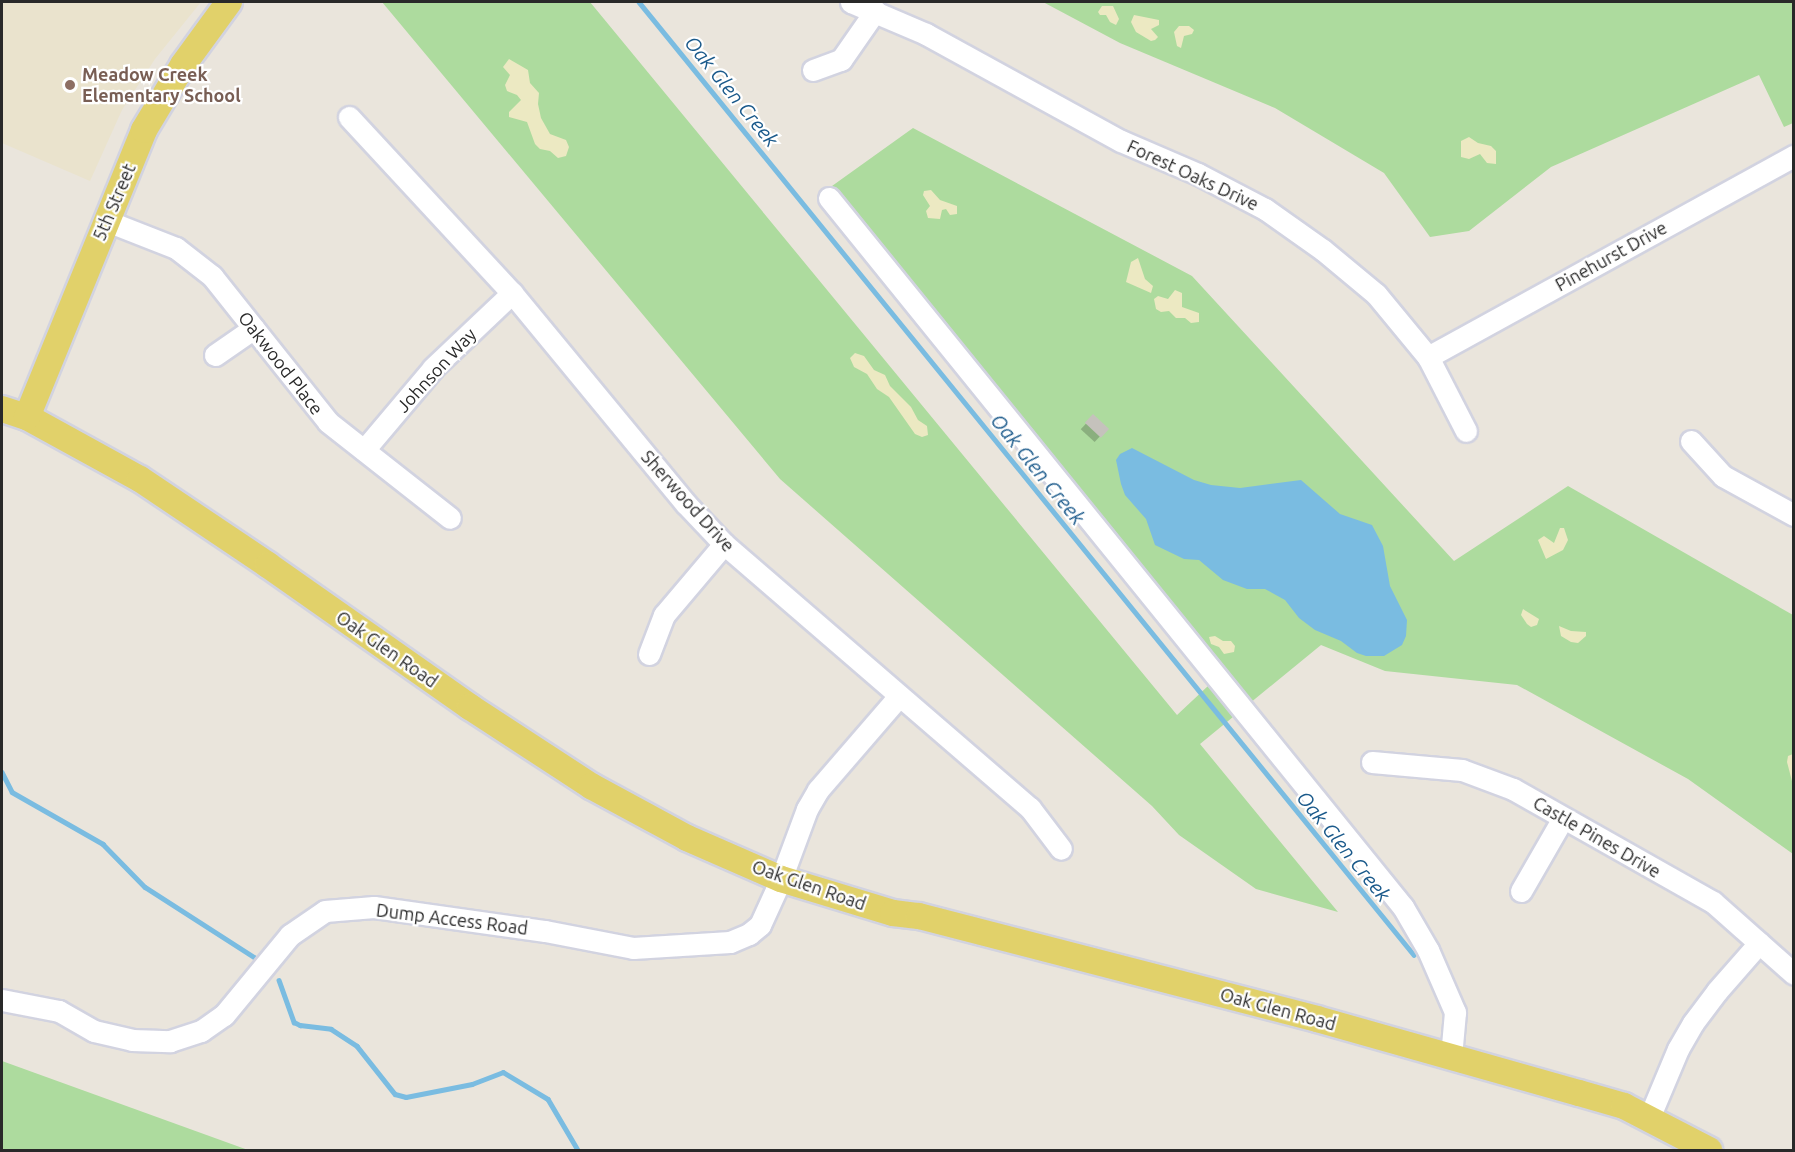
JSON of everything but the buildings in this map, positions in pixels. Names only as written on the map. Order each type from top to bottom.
[{"type":"main road","name":"5th Street","points":[[27,417],[144,130],[183,65],[229,2]]},
{"type":"main road","name":"Oak Glen Road","points":[[2,409],[27,417],[150,486],[268,565],[470,707],[591,786],[687,838],[781,879],[893,912],[930,919],[1306,1016],[1624,1106],[1709,1150]]},
{"type":"street","name":"Forest Oaks Drive","points":[[851,2],[926,34],[1120,141],[1198,174],[1265,209],[1323,250],[1376,294],[1428,357],[1466,431]]},
{"type":"street","points":[[813,70],[842,60],[875,11]]},
{"type":"street","name":"Sherwood Drive","points":[[349,117],[512,294],[686,504],[724,544],[1030,808],[1061,849]]},
{"type":"street","name":"Pinehurst Drive","points":[[1428,357],[1794,156]]},
{"type":"street","points":[[828,198],[1403,907],[1428,950],[1455,1012],[1451,1057]]},
{"type":"street","name":"Oakwood Place","points":[[106,221],[176,248],[212,276],[328,422],[450,518]]},
{"type":"street","name":"Johnson Way","points":[[364,450],[433,368],[512,294]]},
{"type":"street","points":[[215,355],[254,328]]},
{"type":"street","points":[[1691,441],[1723,476],[1794,515]]},
{"type":"street","points":[[650,654],[664,615],[724,544]]},
{"type":"street","name":"Dump Access Road","points":[[2,1000],[58,1011],[94,1031],[132,1040],[170,1041],[201,1031],[224,1015],[290,935],[325,911],[374,907],[545,931],[633,948],[730,942],[749,934],[760,925],[781,879],[807,809],[818,790],[899,696]]},
{"type":"street","name":"Castle Pines Drive","points":[[1372,762],[1462,770],[1514,789],[1713,902],[1794,974]]},
{"type":"street","points":[[1521,891],[1563,818]]},
{"type":"street","points":[[1648,1118],[1678,1049],[1694,1023],[1717,991],[1759,943]]},
{"type":"shaded area","name":"Meadow Creek Elementary School","points":[[2,2],[201,2],[155,59],[122,110],[90,181],[2,143]]},
{"type":"green space","points":[[382,2],[590,2],[1177,715],[1224,671],[921,301],[832,186],[913,128],[1192,276],[1454,561],[1568,486],[1793,615],[1793,854],[1688,779],[1517,685],[1385,671],[1321,645],[1200,744],[1338,912],[1256,889],[1179,835],[1152,806],[780,479]]},
{"type":"green space","points":[[1043,2],[1793,2],[1793,123],[1784,127],[1759,75],[1551,167],[1469,231],[1430,237],[1384,173],[1275,108],[1120,43]]},
{"type":"green space","points":[[2,1061],[248,1150],[2,1150]]},
{"type":"sand","points":[[1102,6],[1113,6],[1119,19],[1116,25],[1110,22],[1106,15],[1100,15],[1098,12]]},
{"type":"sand","points":[[1134,15],[1159,20],[1159,25],[1151,29],[1158,37],[1155,40],[1151,41],[1136,32],[1131,22]]},
{"type":"sand","points":[[1179,26],[1189,26],[1194,30],[1192,34],[1184,36],[1181,48],[1177,46],[1174,32]]},
{"type":"sand","points":[[509,59],[528,70],[530,83],[539,93],[538,104],[541,118],[550,134],[566,140],[569,147],[566,156],[558,158],[550,151],[540,149],[535,144],[527,122],[509,117],[509,112],[521,100],[517,95],[507,91],[505,85],[510,75],[503,67]]},
{"type":"sand","points":[[1469,137],[1478,143],[1491,146],[1496,151],[1496,164],[1487,163],[1480,154],[1469,159],[1461,157],[1461,141]]},
{"type":"sand","points":[[931,190],[940,200],[957,206],[957,214],[950,215],[946,209],[942,210],[940,219],[928,218],[926,211],[930,206],[923,195],[924,191]]},
{"type":"sand","points":[[1138,258],[1145,279],[1153,286],[1151,293],[1126,282],[1131,262]]},
{"type":"sand","points":[[1175,290],[1182,293],[1182,307],[1199,313],[1199,322],[1191,323],[1185,318],[1176,318],[1169,311],[1161,312],[1156,309],[1154,299],[1158,296],[1168,299]]},
{"type":"sand","points":[[855,353],[864,356],[874,370],[885,375],[890,386],[911,407],[918,420],[927,426],[928,435],[922,437],[915,434],[889,397],[877,389],[867,374],[854,367],[850,358]]},
{"type":"sand","points":[[1560,528],[1564,528],[1568,540],[1563,550],[1546,559],[1538,540],[1544,536],[1554,543]]},
{"type":"sand","points":[[1523,609],[1539,619],[1537,625],[1531,627],[1527,624],[1521,615]]},
{"type":"sand","points":[[1559,626],[1571,631],[1586,632],[1586,636],[1578,643],[1571,642],[1561,636]]},
{"type":"sand","points":[[1215,636],[1223,641],[1231,641],[1235,646],[1234,652],[1224,654],[1219,647],[1211,644],[1209,637]]},
{"type":"sand","points":[[1794,754],[1793,785],[1787,762],[1788,756]]},
{"type":"water","points":[[1132,448],[1194,480],[1211,485],[1240,488],[1301,480],[1340,514],[1372,525],[1383,546],[1390,586],[1407,620],[1406,636],[1402,645],[1384,656],[1366,656],[1357,653],[1341,641],[1315,630],[1299,618],[1285,600],[1265,589],[1247,589],[1223,580],[1199,560],[1184,559],[1155,545],[1146,519],[1125,495],[1121,484],[1116,460],[1120,454]]},
{"type":"waterway","name":"Oak Glen Creek","points":[[639,2],[1414,955]]},
{"type":"waterway","points":[[2,772],[12,792],[103,844],[145,887],[254,957]]},
{"type":"waterway","points":[[279,980],[294,1022],[300,1025],[331,1029],[357,1046],[395,1094],[406,1097],[472,1084],[503,1072],[548,1099],[578,1150]]},
{"type":"place","name":"Meadow Creek Elementary School","points":[[70,85]]}]
